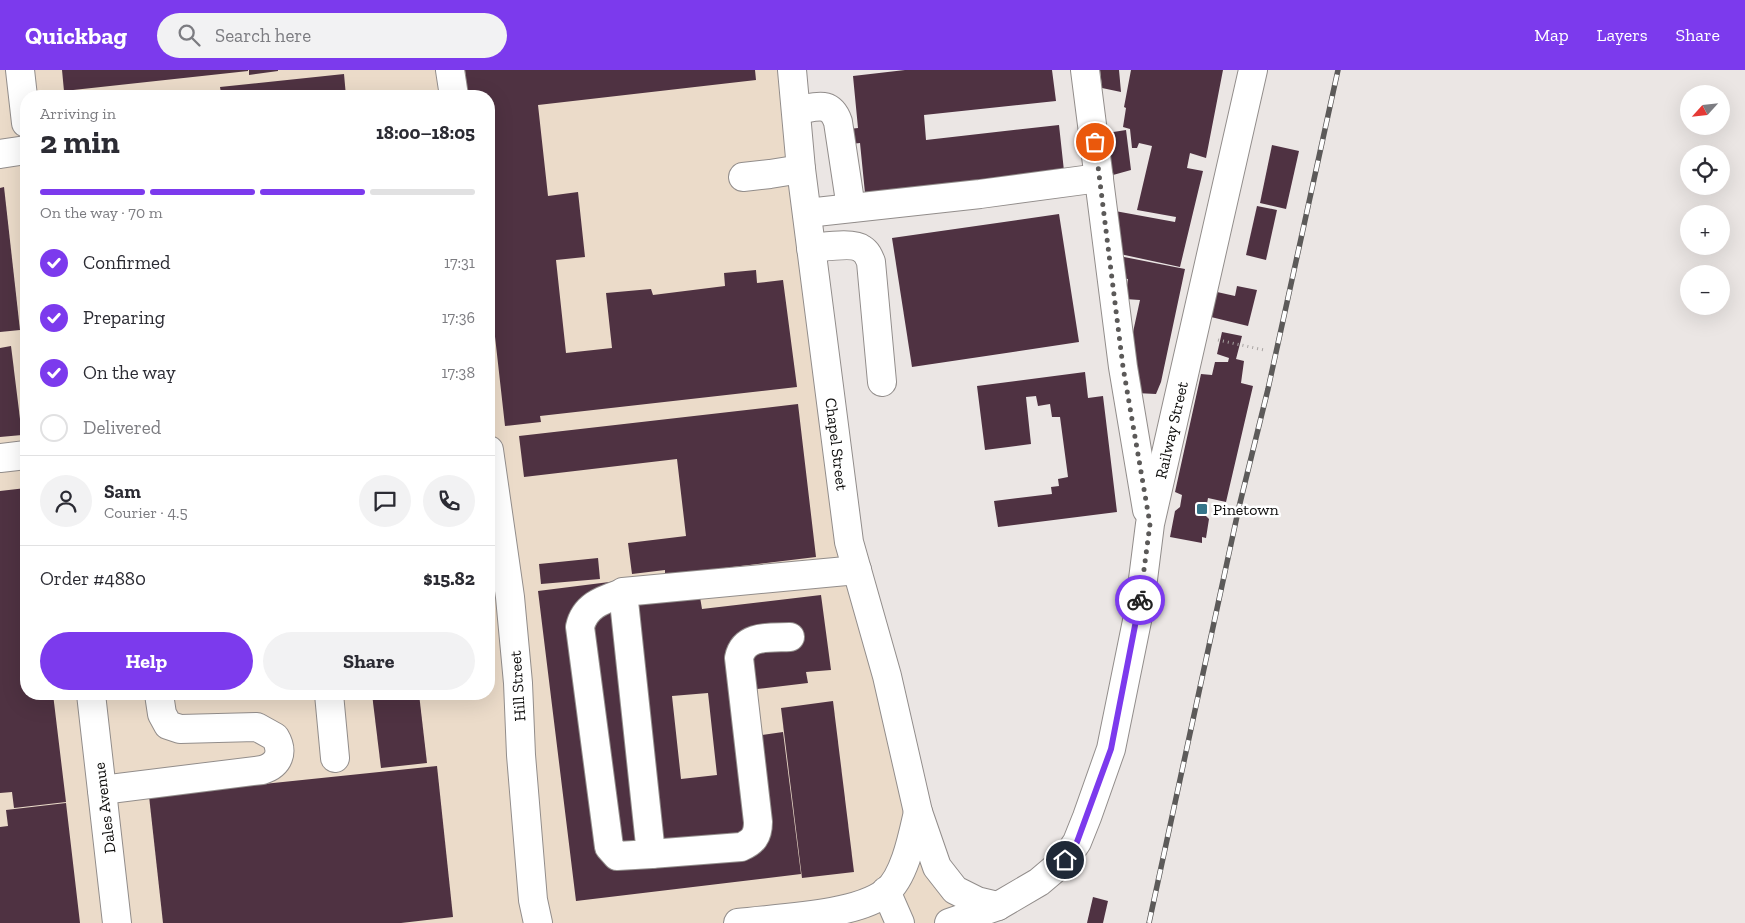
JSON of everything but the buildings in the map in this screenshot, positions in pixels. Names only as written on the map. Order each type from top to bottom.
[{"type":"street","points":[[20,70],[22,90]]},
{"type":"street","points":[[450,70],[453,90]]},
{"type":"street","name":"Chapel Street","points":[[792,70],[801,169],[849,542],[887,676],[918,812],[937,867],[955,890],[968,898],[998,906]]},
{"type":"street","points":[[1085,70],[1123,367],[1150,524]]},
{"type":"street","name":"Railway Street","points":[[949,923],[998,906],[1039,882],[1065,860],[1077,842],[1087,817],[1111,749],[1139,612],[1150,524],[1253,70]]},
{"type":"street","points":[[796,110],[829,107],[836,114],[851,208]]},
{"type":"street","points":[[0,154],[20,151]]},
{"type":"street","points":[[743,177],[801,169]]},
{"type":"street","points":[[807,213],[980,194],[1099,178]]},
{"type":"street","points":[[811,248],[854,246],[861,248],[868,255],[871,262],[882,382]]},
{"type":"street","points":[[0,458],[20,456]]},
{"type":"street","name":"Hill Street","points":[[495,492],[510,597],[518,683],[521,755],[532,890],[538,923]]},
{"type":"street","points":[[790,637],[755,640],[741,650],[739,658],[758,822],[755,838],[749,844],[741,847],[617,856],[609,847],[580,627],[584,613],[595,604],[625,592],[857,570]]},
{"type":"street","points":[[625,592],[623,592],[652,854]]},
{"type":"street","name":"Dales Avenue","points":[[92,700],[117,923]]},
{"type":"street","points":[[102,790],[262,770],[272,766],[279,759],[280,751],[275,737],[257,727],[180,729],[168,725],[162,714],[160,700]]},
{"type":"street","points":[[330,700],[336,758]]},
{"type":"street","name":"Chapel Street","points":[[886,891],[900,873],[918,812]]},
{"type":"street","points":[[738,923],[848,909],[868,902],[886,891],[900,923]]},
{"type":"path","points":[[1193,335],[1264,350]]},
{"type":"shaded area","points":[[0,70],[791,70],[848,542],[918,816],[968,900],[955,923],[0,923]]},
{"type":"railway","points":[[1149,923],[1239,507],[1268,389],[1338,70]]},
{"type":"way so far","points":[[1095,142],[1123,367],[1150,524],[1140,600]]},
{"type":"place","name":"Pinetown","points":[[1202,509]]},
{"type":"route","points":[[1065,860],[1077,842],[1111,749],[1140,600]]}]
